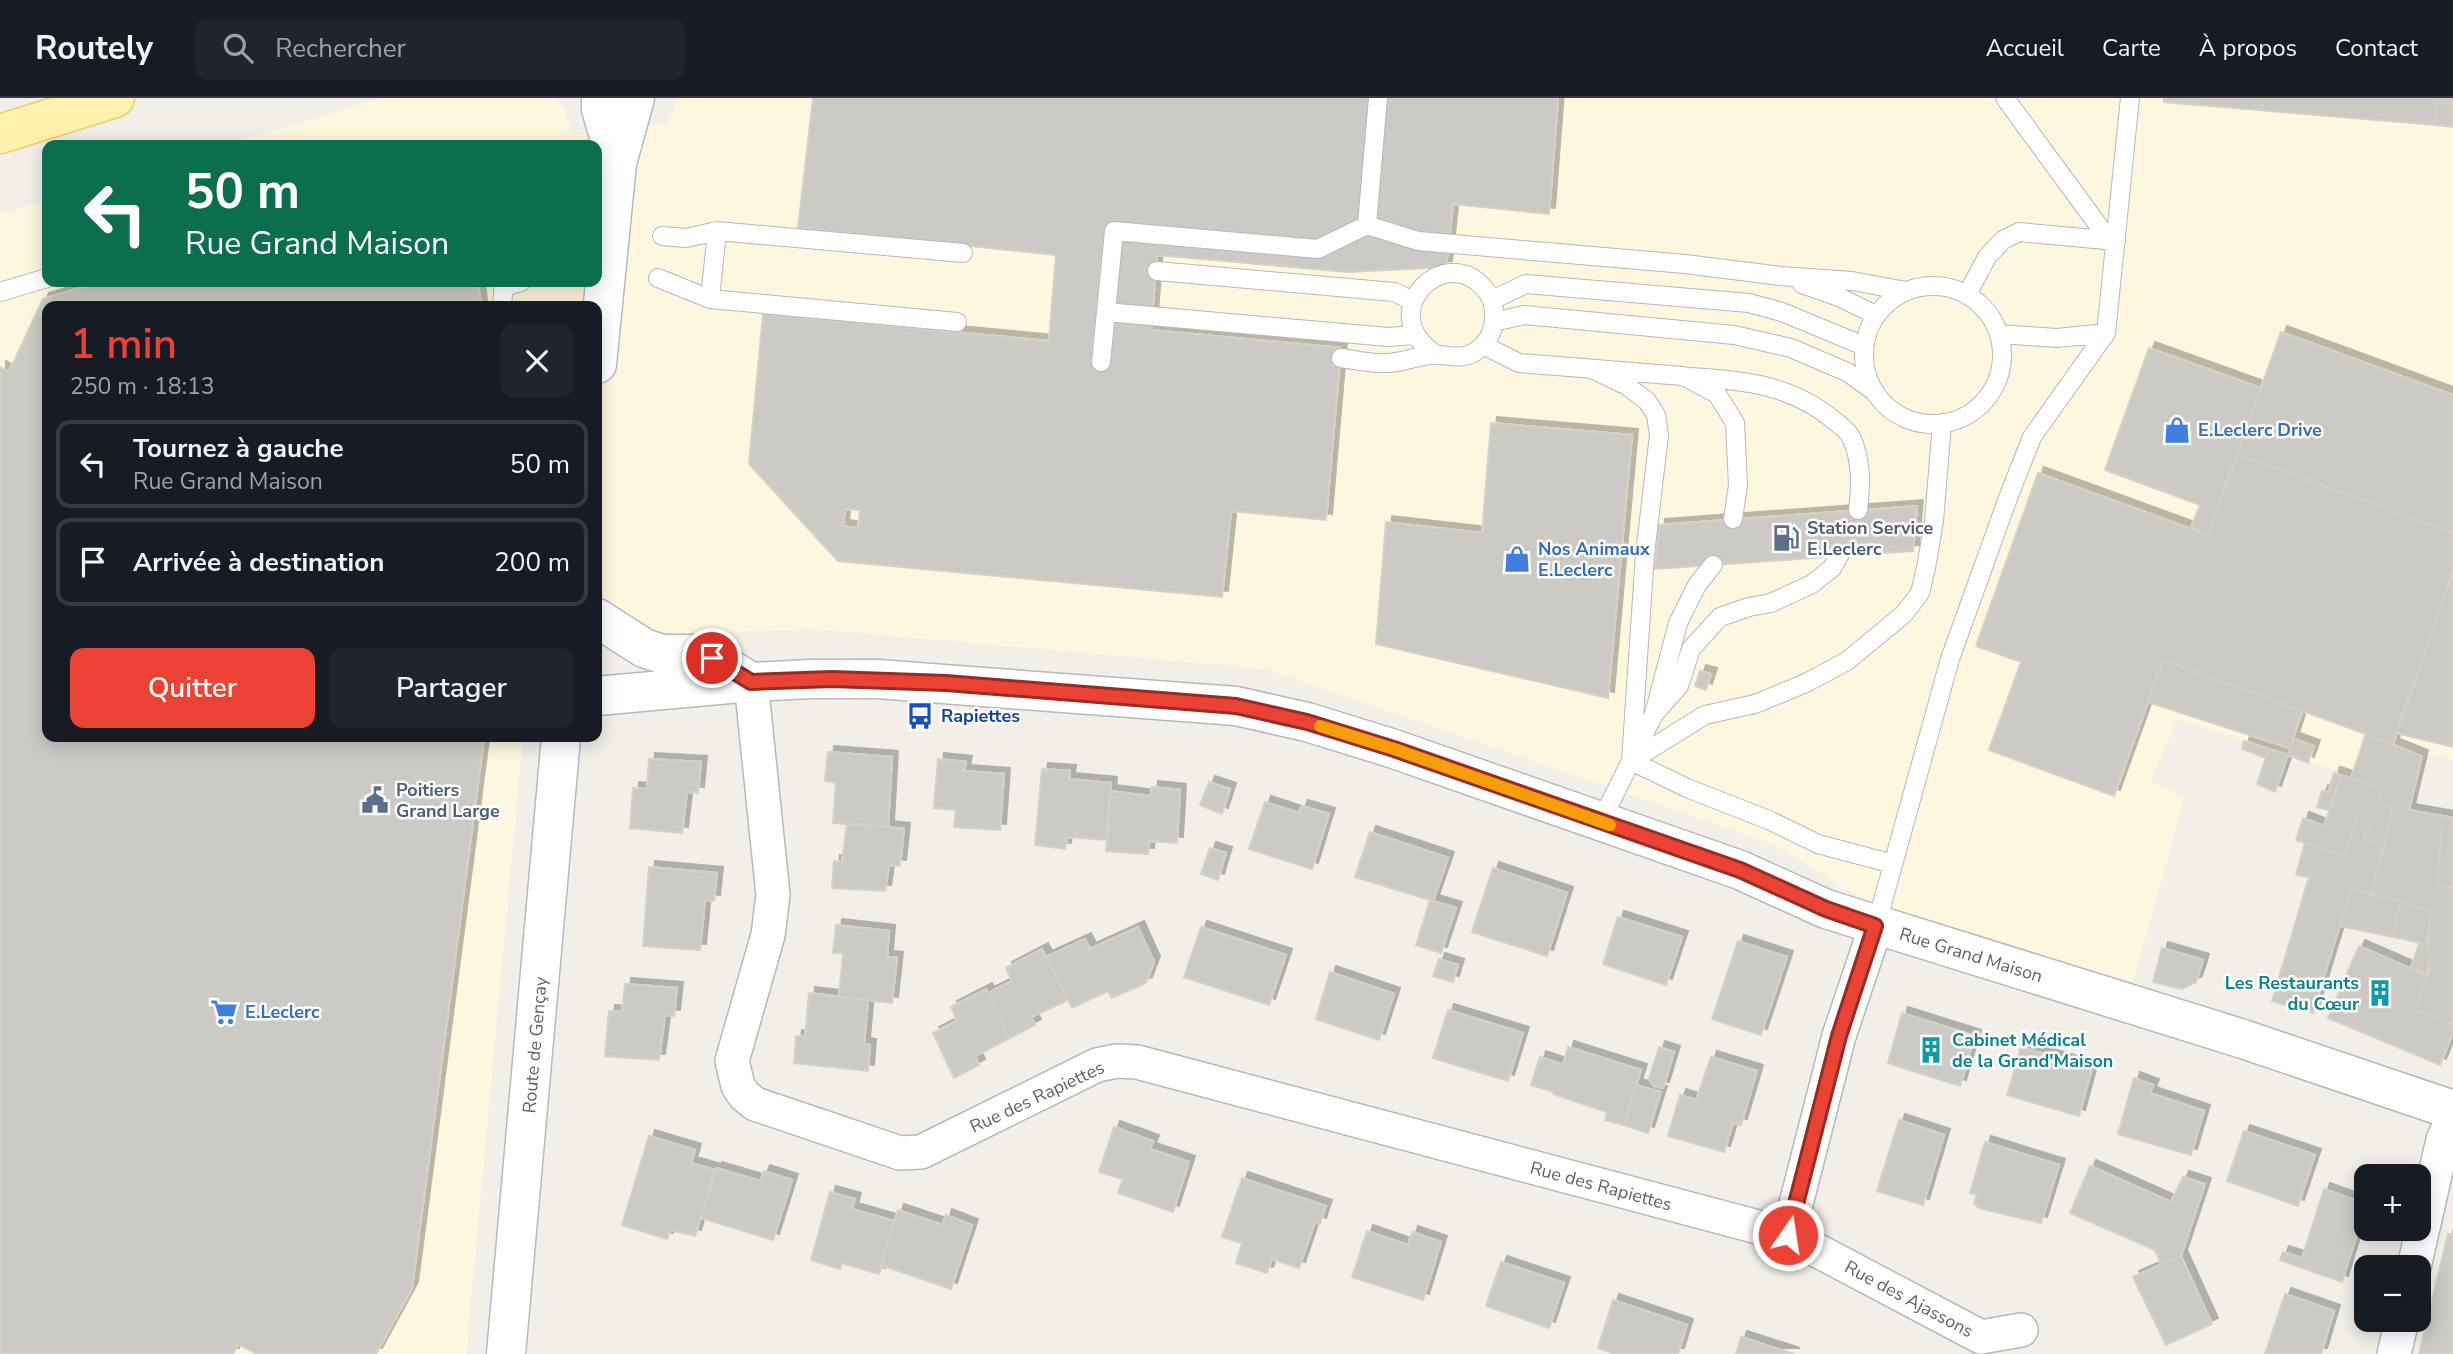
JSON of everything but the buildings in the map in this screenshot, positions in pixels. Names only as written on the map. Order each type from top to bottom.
[{"type":"main road","points":[[0,133],[73,98]]},
{"type":"main road","points":[[0,133],[115,98]]},
{"type":"street","points":[[602,312],[617,163],[608,101]]},
{"type":"street","points":[[602,621],[644,648],[662,654],[693,654],[712,658],[751,682]]},
{"type":"street","name":"Rue Grand Maison","points":[[602,696],[751,682],[877,679],[1236,706],[1307,722],[1394,749],[1740,870],[1826,909],[1875,926],[2243,1039],[2453,1110]]},
{"type":"street","name":"Rue des Rapiettes","points":[[751,682],[773,895],[768,935],[732,1061],[738,1086],[755,1104],[900,1153],[921,1152],[1097,1065],[1117,1061],[1137,1062],[1788,1235]]},
{"type":"street","name":"Route de Gençay","points":[[506,1354],[561,742]]},
{"type":"street","points":[[1788,1235],[1839,1036],[1875,926]]},
{"type":"street","points":[[2417,1255],[2443,1140],[2453,1117]]},
{"type":"street","name":"Rue des Ajassons","points":[[1788,1235],[1981,1337],[2021,1330]]},
{"type":"street","points":[[2394,1354],[2399,1332]]},
{"type":"lane","points":[[1367,225],[1378,98]]},
{"type":"lane","points":[[2005,98],[2113,240]]},
{"type":"lane","points":[[1875,926],[1950,659],[2032,437],[2106,333],[2113,240],[2130,98]]},
{"type":"lane","points":[[1101,362],[1114,230],[1318,249],[1367,225],[1418,241],[1852,281],[1906,291]]},
{"type":"lane","points":[[710,299],[717,231]]},
{"type":"lane","points":[[662,236],[686,238],[717,231],[963,253]]},
{"type":"lane","points":[[1967,295],[1987,257],[2003,240],[2019,232],[2113,240]]},
{"type":"lane","points":[[1157,271],[1394,292],[1413,300]]},
{"type":"lane","points":[[1450,274],[1470,277],[1480,283],[1492,300],[1494,321],[1490,334],[1483,345],[1472,353],[1460,357],[1435,354],[1415,335],[1410,311],[1420,288],[1430,279],[1450,274]]},
{"type":"lane","points":[[1781,276],[1839,297],[1876,315]]},
{"type":"lane","points":[[658,278],[710,299],[957,322]]},
{"type":"lane","points":[[0,292],[42,279]]},
{"type":"lane","points":[[1492,300],[1525,284],[1749,303],[1782,312],[1864,346]]},
{"type":"lane","points":[[1494,321],[1524,315],[1734,335],[1791,348],[1847,372],[1875,392],[1888,407],[1905,417],[1923,423],[1942,423],[1965,416],[1984,401],[1997,381],[2002,358],[1999,334],[1992,318],[1981,305],[1967,295],[1947,287],[1926,286],[1906,291],[1888,302],[1876,315],[1864,346],[1864,363],[1875,392]]},
{"type":"lane","points":[[1106,312],[1388,337],[1415,335]]},
{"type":"lane","points":[[1999,334],[2057,338],[2106,333]]},
{"type":"lane","points":[[1483,345],[1519,363],[1742,379],[1780,390],[1821,409],[1850,434],[1862,480],[1858,510]]},
{"type":"lane","points":[[1341,359],[1388,363],[1435,354]]},
{"type":"lane","points":[[1594,370],[1627,386],[1647,401],[1656,415],[1659,435],[1645,554],[1631,761]]},
{"type":"lane","points":[[1684,376],[1717,394],[1735,423],[1738,485],[1733,519]]},
{"type":"lane","points":[[1631,761],[1705,715],[1755,704],[1837,667],[1904,614],[1920,593],[1926,568],[1934,520],[1942,423]]},
{"type":"lane","points":[[1654,715],[1679,686],[1691,649],[1720,617],[1748,607],[1771,603],[1812,584],[1832,568],[1839,556]]},
{"type":"lane","points":[[1601,821],[1654,715],[1678,623],[1697,585],[1713,565]]},
{"type":"lane","points":[[1631,761],[1818,844],[1893,864]]},
{"type":"shaded area","points":[[382,98],[556,98],[564,108],[573,135],[668,124],[678,98],[2453,98],[2453,760],[2362,738],[2352,776],[2177,719],[2150,782],[2185,796],[2133,982],[1868,902],[1773,844],[1266,669],[815,629],[602,636],[602,301],[42,301],[42,742],[523,742],[466,1354],[0,1354],[0,214],[42,201],[42,287],[602,287],[602,140],[243,140]]},
{"type":"slow traffic","points":[[1320,726],[1394,749],[1610,825]]},
{"type":"place","name":"E.Leclerc Drive","points":[[2177,430]]},
{"type":"place","name":"Station Service E.Leclerc","points":[[1786,538]]},
{"type":"place","name":"Nos Animaux E.Leclerc","points":[[1517,559]]},
{"type":"place","name":"Rapiettes","points":[[920,716]]},
{"type":"place","name":"Poitiers Grand Large","points":[[375,800]]},
{"type":"place","name":"Les Restaurants du Cœur","points":[[2380,993]]},
{"type":"place","name":"E.Leclerc","points":[[224,1012]]},
{"type":"place","name":"Cabinet Médical de la Grand'Maison","points":[[1931,1050]]},
{"type":"route","points":[[712,658],[751,682],[877,679],[946,683],[1236,706],[1307,722],[1394,749],[1740,870],[1826,909],[1875,926],[1839,1036],[1788,1235]]}]
